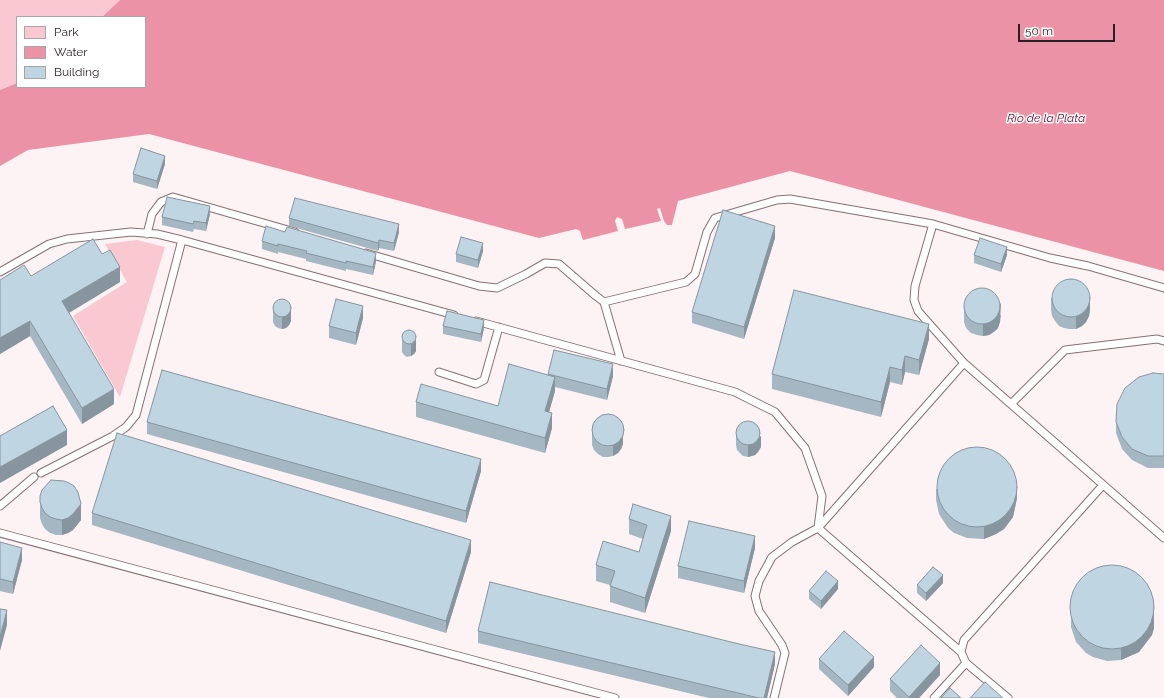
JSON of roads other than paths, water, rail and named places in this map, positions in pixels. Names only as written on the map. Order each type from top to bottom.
[{"type":"lane","points":[[147,234],[152,214],[161,202],[173,197],[303,235]]},
{"type":"lane","points":[[604,302],[686,282],[694,274],[707,232],[715,218],[777,200],[790,199],[933,224],[1050,258],[1088,266],[1164,288]]},
{"type":"lane","points":[[933,224],[916,286],[914,300],[918,311],[964,363],[1164,538]]},
{"type":"lane","points":[[0,272],[49,244],[67,239],[131,232],[157,234],[461,317]]},
{"type":"lane","points":[[42,473],[114,436],[126,427],[136,415],[182,240]]},
{"type":"lane","points":[[356,250],[479,286],[497,288],[545,263],[560,264],[604,302],[621,361]]},
{"type":"lane","points":[[468,319],[735,392],[775,412],[805,448],[822,496],[818,528]]},
{"type":"lane","points":[[439,372],[476,384],[484,380],[499,327]]},
{"type":"lane","points":[[1011,404],[1065,350],[1157,339],[1164,341]]},
{"type":"lane","points":[[774,698],[786,653],[759,611],[756,596],[759,581],[772,557],[792,542],[818,528],[964,363]]},
{"type":"lane","points":[[0,506],[34,477]]},
{"type":"lane","points":[[961,652],[964,640],[1103,485]]},
{"type":"lane","points":[[818,528],[961,652],[966,663],[1008,698]]},
{"type":"lane","points":[[0,534],[615,698]]},
{"type":"lane","points":[[934,698],[966,663]]},
{"type":"water","name":"Río de la Plata","points":[[120,0],[1164,0],[1164,271],[790,171],[678,201],[672,225],[667,225],[664,221],[660,208],[657,209],[661,221],[625,229],[622,219],[617,217],[615,221],[618,231],[583,240],[580,231],[576,229],[539,238],[149,134],[28,150],[0,166],[0,90],[16,83],[16,88],[146,88],[146,16],[103,16]]}]
